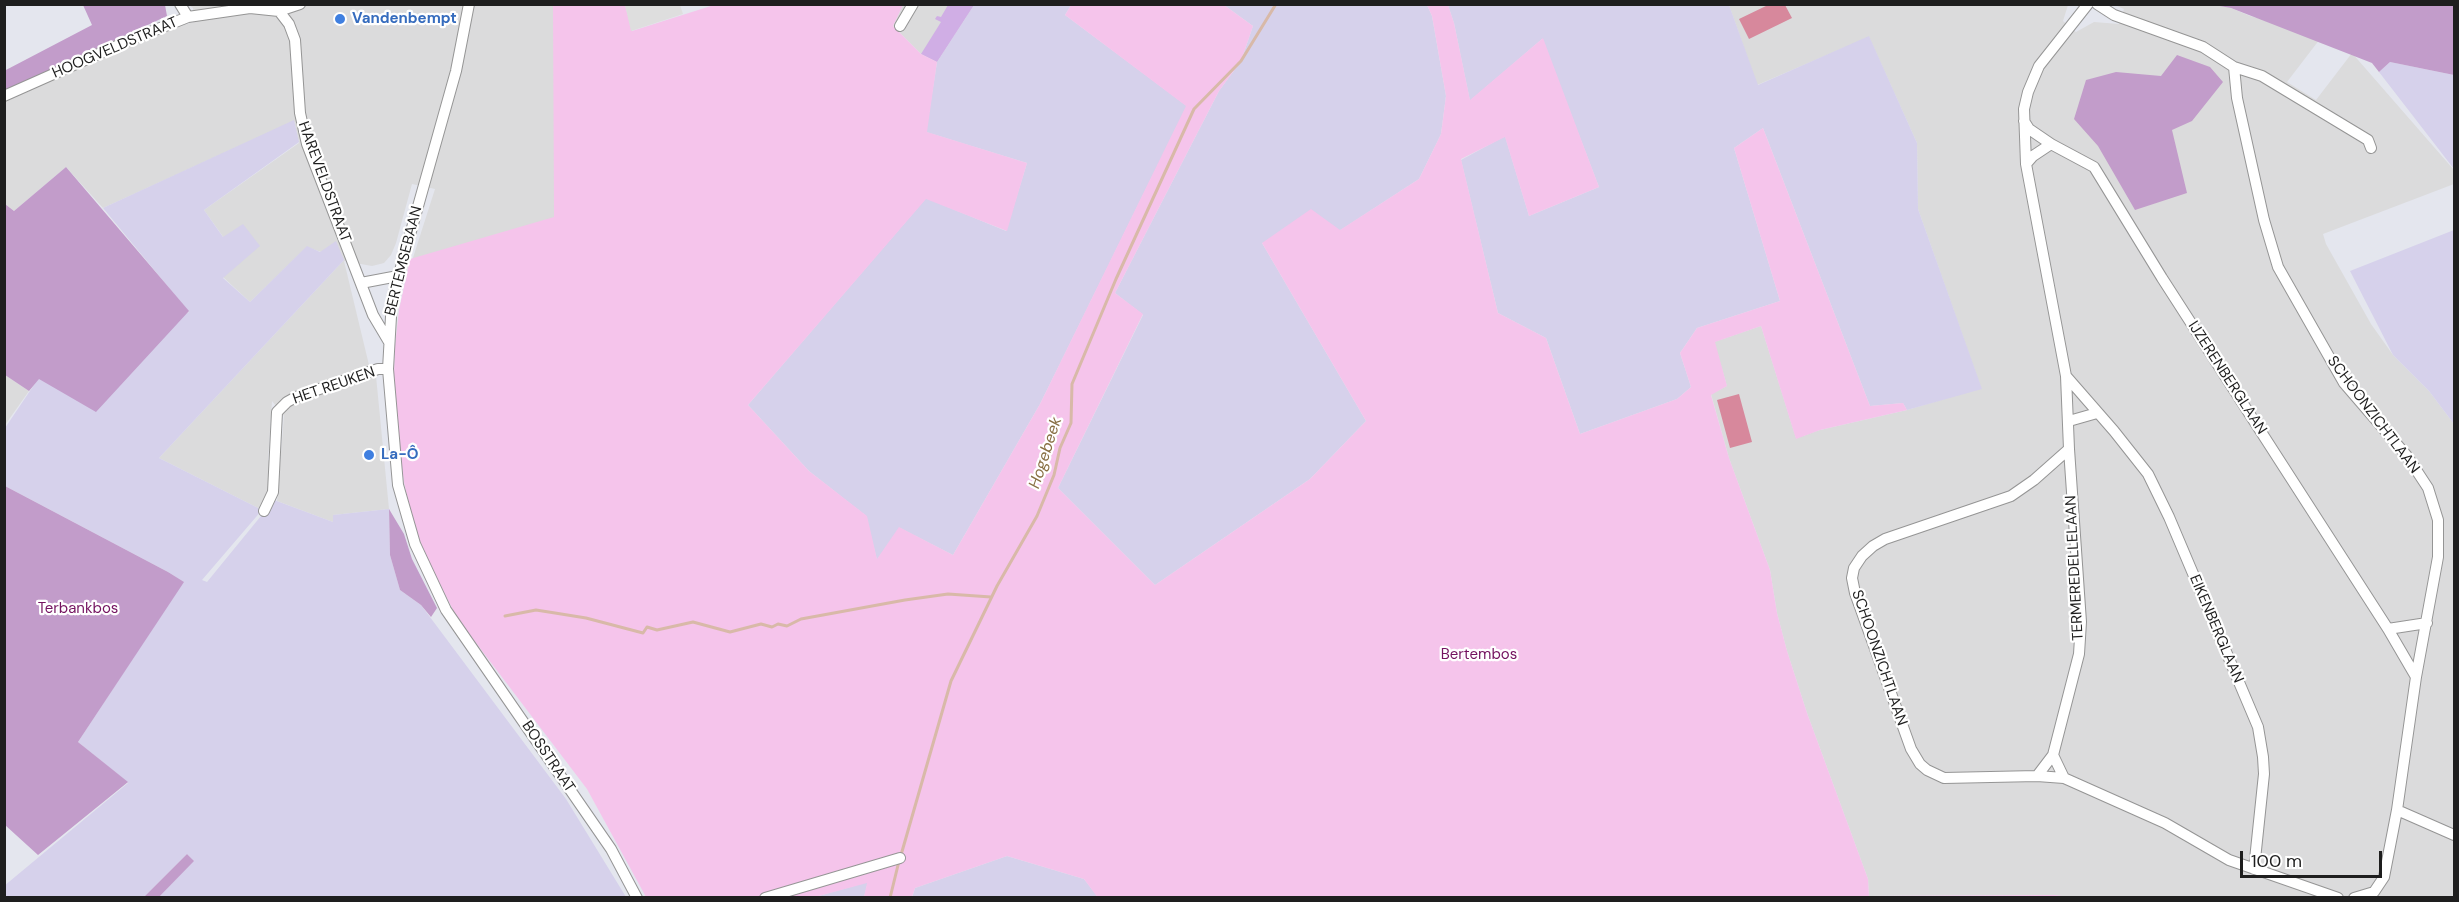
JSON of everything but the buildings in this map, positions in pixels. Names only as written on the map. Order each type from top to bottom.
[{"type":"street","points":[[180,4],[188,17]]},
{"type":"street","name":"HOOGVELDSTRAAT","points":[[4,96],[188,17],[250,8],[279,11],[300,4]]},
{"type":"street","name":"BERTEMSEBAAN","points":[[453,620],[426,573],[405,516],[398,485],[388,369],[388,342],[392,299],[456,71],[469,4]]},
{"type":"street","points":[[900,26],[913,4]]},
{"type":"street","points":[[2069,449],[2067,376],[2026,164],[2024,121],[2028,92],[2039,66],[2088,4]]},
{"type":"street","points":[[2097,4],[2114,15],[2203,47],[2234,67],[2262,76],[2368,140],[2371,148]]},
{"type":"street","name":"HAREVELDSTRAAT","points":[[279,11],[289,24],[295,40],[300,114],[307,144],[373,315],[388,342]]},
{"type":"street","name":"SCHOONZICHTLAAN","points":[[2234,67],[2237,98],[2264,220],[2278,267],[2322,348],[2344,383],[2407,456],[2428,488],[2438,520],[2438,557],[2384,877],[2374,892],[2354,897]]},
{"type":"street","name":"IJZERENBERGLAAN","points":[[2024,121],[2029,129],[2050,144],[2094,167],[2388,629],[2416,677]]},
{"type":"street","points":[[2026,164],[2032,156],[2050,144]]},
{"type":"street","points":[[361,283],[398,276]]},
{"type":"street","name":"HET REUKEN","points":[[264,511],[273,492],[277,411],[296,397],[378,369],[388,369]]},
{"type":"street","name":"EIKENBERGLAAN","points":[[2067,376],[2148,474],[2169,517],[2258,728],[2264,774],[2254,869]]},
{"type":"street","points":[[2068,421],[2097,413]]},
{"type":"street","name":"SCHOONZICHTLAAN","points":[[2069,449],[2034,480],[2011,496],[1885,539],[1862,556],[1854,568],[1852,578],[1855,593],[1911,749],[1920,764],[1944,778],[2037,776],[2064,778],[2165,824],[2229,860],[2338,897]]},
{"type":"street","name":"TERMEREDELLELAAN","points":[[2037,776],[2053,755],[2079,654],[2081,622],[2069,449]]},
{"type":"street","name":"BOSSTRAAT","points":[[453,620],[611,849],[637,897]]},
{"type":"street","points":[[2388,629],[2427,623]]},
{"type":"street","points":[[2053,755],[2064,778]]},
{"type":"street","points":[[2397,810],[2454,836]]},
{"type":"street","points":[[765,897],[900,858]]},
{"type":"shaded area","points":[[189,5],[565,5],[571,241],[411,264],[435,189],[412,184],[396,243],[391,255],[384,263],[372,266],[344,261],[372,378],[376,376],[389,509],[333,515],[333,522],[277,501],[284,416],[272,401],[268,460],[271,462],[269,492],[262,510],[159,458],[344,260],[307,247],[250,302],[223,277],[224,238],[204,210],[299,143],[294,121],[103,208],[66,167],[14,211],[5,204],[4,98],[167,29],[194,22],[193,8]]},
{"type":"shaded area","points":[[625,5],[680,5],[683,14],[631,31]]},
{"type":"shaded area","points":[[903,5],[974,5],[937,62],[921,54],[893,26]]},
{"type":"shaded area","points":[[948,5],[974,5],[937,62],[921,54],[941,22],[935,19],[937,16],[941,17]]},
{"type":"shaded area","points":[[974,5],[1071,5],[1065,15],[1187,106],[1040,404],[953,555],[900,528],[877,560],[866,516],[809,471],[748,405],[926,198],[1006,231],[1027,163],[926,132],[937,62]]},
{"type":"shaded area","points":[[1224,5],[1427,5],[1432,16],[1446,96],[1441,134],[1419,179],[1339,231],[1262,243],[1366,421],[1310,479],[1155,585],[1058,488],[1143,315],[1115,293],[1219,91],[1241,61],[1253,26]]},
{"type":"shaded area","points":[[1448,5],[1729,5],[1758,85],[1869,36],[1917,143],[1918,209],[1982,389],[1907,410],[1903,403],[1870,406],[1763,128],[1734,148],[1780,301],[1697,328],[1680,353],[1691,387],[1677,399],[1580,434],[1546,338],[1498,313],[1461,160],[1505,136],[1529,216],[1599,187],[1542,39],[1470,101],[1454,23]]},
{"type":"shaded area","points":[[1729,5],[2068,5],[2063,21],[2076,32],[2094,22],[2119,24],[2124,9],[2115,5],[2214,5],[2231,8],[2250,16],[2323,35],[2287,82],[2316,100],[2352,53],[2454,170],[2454,184],[2323,234],[2326,244],[2371,324],[2393,355],[2429,391],[2454,424],[2454,897],[1869,896],[1868,879],[1807,713],[1787,651],[1777,613],[1770,570],[1729,458],[1711,394],[1727,386],[1714,342],[1761,326],[1796,438],[1820,430],[1907,410],[1981,388],[1918,209],[1917,143],[1869,37],[1757,85]]},
{"type":"shaded area","points":[[1768,5],[1785,5],[1792,18],[1749,39],[1739,19]]},
{"type":"shaded area","points":[[2390,62],[2454,75],[2454,169],[2379,72]]},
{"type":"shaded area","points":[[294,120],[299,142],[204,210],[223,237],[243,224],[260,246],[223,278],[250,302],[307,246],[320,252],[336,241],[344,260],[159,458],[262,510],[202,580],[207,582],[274,500],[333,522],[333,515],[389,509],[390,555],[400,590],[421,605],[566,799],[626,897],[159,897],[193,861],[187,854],[144,897],[5,897],[4,886],[128,783],[78,742],[183,582],[5,486],[5,428],[38,379],[189,312],[103,208]]},
{"type":"shaded area","points":[[2454,230],[2454,424],[2429,391],[2393,355],[2350,271]]},
{"type":"shaded area","points":[[5,375],[29,391],[5,425]]},
{"type":"shaded area","points":[[1739,394],[1752,442],[1730,448],[1717,400]]},
{"type":"shaded area","points":[[1007,856],[1084,879],[1098,897],[912,898],[915,888]]},
{"type":"shaded area","points":[[868,882],[864,897],[815,897]]},
{"type":"green space","points":[[83,5],[165,5],[167,16],[5,91],[4,71],[92,25]]},
{"type":"green space","name":"Bertembos","points":[[553,5],[625,5],[632,31],[714,5],[903,5],[893,26],[921,54],[937,62],[927,132],[1027,163],[1007,231],[926,199],[748,405],[809,471],[867,516],[877,559],[899,527],[953,555],[1040,404],[1186,106],[1065,15],[1071,5],[1224,5],[1253,26],[1241,61],[1219,91],[1115,293],[1143,314],[1058,488],[1155,585],[1310,479],[1366,421],[1262,243],[1311,209],[1340,230],[1419,179],[1441,134],[1446,96],[1432,16],[1427,5],[1448,5],[1470,100],[1543,38],[1599,187],[1529,216],[1505,137],[1461,159],[1498,313],[1546,338],[1580,434],[1677,399],[1691,387],[1680,353],[1697,328],[1780,301],[1734,148],[1763,128],[1870,406],[1903,403],[1907,410],[1820,430],[1796,439],[1761,326],[1715,342],[1727,386],[1711,395],[1729,458],[1770,570],[1777,613],[1787,651],[1807,713],[1868,879],[1869,896],[2054,895],[2071,897],[1098,898],[1084,879],[1007,856],[915,888],[912,897],[864,897],[867,883],[815,897],[646,897],[587,789],[457,618],[425,554],[412,520],[404,482],[393,401],[399,310],[410,259],[554,217]]},
{"type":"green space","points":[[2214,5],[2454,5],[2454,75],[2390,62],[2379,72],[2372,63],[2231,8]]},
{"type":"green space","points":[[2177,55],[2210,67],[2223,82],[2192,121],[2172,130],[2187,193],[2135,210],[2098,146],[2074,119],[2086,80],[2116,72],[2161,76]]},
{"type":"green space","points":[[66,167],[189,311],[96,412],[39,379],[29,391],[5,375],[5,204],[14,211]]},
{"type":"green space","name":"Terbankbos","points":[[5,486],[184,582],[78,742],[128,782],[38,855],[5,825]]},
{"type":"green space","points":[[389,509],[404,534],[412,559],[437,608],[431,617],[421,605],[400,590],[390,555]]},
{"type":"green space","points":[[187,854],[194,861],[159,897],[144,897]]},
{"type":"waterway","name":"Hogebeek","points":[[901,855],[951,681],[997,586],[1037,516],[1054,475],[1060,448],[1071,423],[1072,384],[1116,279],[1194,109],[1241,61],[1276,4]]},
{"type":"waterway","points":[[505,616],[536,610],[586,618],[643,633],[647,627],[657,630],[693,622],[730,632],[761,624],[772,627],[778,624],[787,626],[801,619],[948,594],[991,597]]},
{"type":"waterway","name":"Hogebeek","points":[[890,898],[899,861]]},
{"type":"place","name":"Vandenbempt","points":[[340,19]]},
{"type":"place","name":"La-Ô","points":[[369,455]]}]
